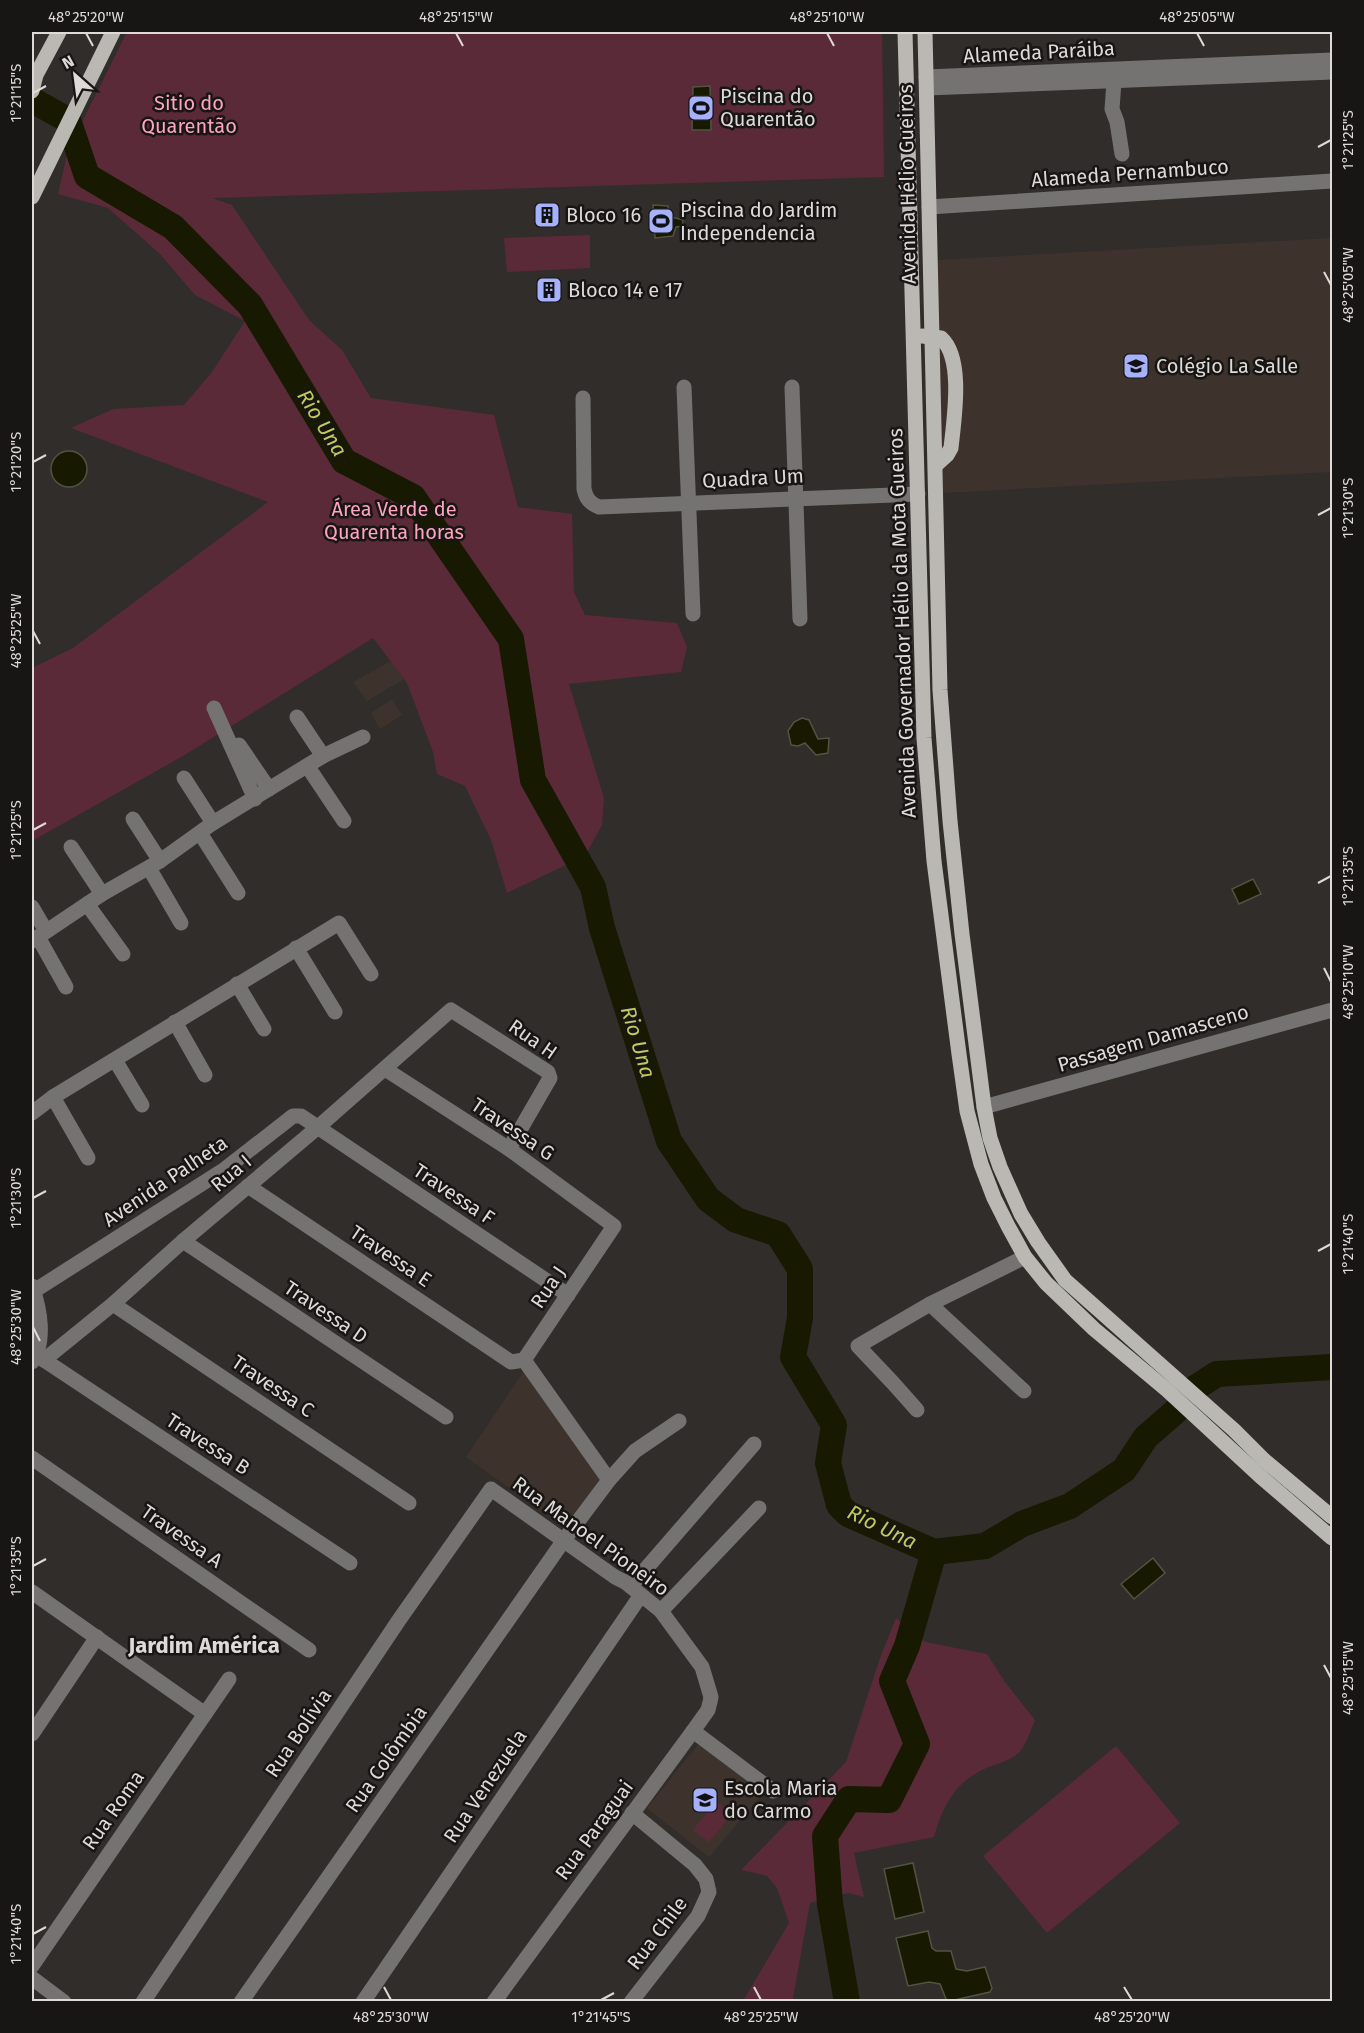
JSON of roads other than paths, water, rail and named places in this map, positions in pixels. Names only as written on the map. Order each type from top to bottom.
[{"type":"main road","points":[[32,90],[36,75],[59,32]]},
{"type":"main road","points":[[32,197],[113,32]]},
{"type":"main road","name":"Avenida Governador Hélio da Mota Gueiros","points":[[905,32],[924,738],[930,815],[966,1100],[981,1164],[994,1198],[1025,1257],[1065,1303],[1167,1390],[1199,1408]]},
{"type":"main road","name":"Avenida Hélio Gueiros","points":[[925,32],[931,336]]},
{"type":"main road","points":[[914,336],[931,336]]},
{"type":"main road","name":"Avenida Governador Hélio da Mota Gueiros","points":[[931,336],[941,338],[950,349],[954,382],[954,422],[951,448],[936,465],[937,587],[944,741],[962,934],[990,1138],[1009,1190],[1054,1266],[1090,1303],[1177,1378],[1199,1408]]},
{"type":"main road","points":[[1199,1408],[1332,1517]]},
{"type":"main road","points":[[1199,1408],[1260,1476],[1332,1538]]},
{"type":"street","name":"Alameda Paráiba","points":[[926,83],[1332,60]]},
{"type":"street","points":[[926,83],[1114,81],[1332,72]]},
{"type":"street","points":[[1114,81],[1112,110],[1117,122],[1122,154]]},
{"type":"street","name":"Alameda Pernambuco","points":[[929,207],[1332,181]]},
{"type":"street","points":[[684,387],[693,614]]},
{"type":"street","points":[[792,387],[800,620]]},
{"type":"street","name":"Quadra Um","points":[[583,398],[584,489],[586,497],[592,504],[599,507],[796,497],[918,494]]},
{"type":"street","points":[[214,708],[255,799]]},
{"type":"street","points":[[297,717],[323,756]]},
{"type":"street","points":[[39,936],[102,894],[154,865],[213,823],[323,756],[363,737]]},
{"type":"street","points":[[239,745],[269,789]]},
{"type":"street","points":[[308,767],[344,821]]},
{"type":"street","points":[[184,778],[213,823]]},
{"type":"street","points":[[132,819],[181,923]]},
{"type":"street","points":[[200,833],[238,893]]},
{"type":"street","points":[[71,847],[102,894]]},
{"type":"street","points":[[87,904],[123,954]]},
{"type":"street","points":[[32,906],[39,936],[66,987]]},
{"type":"street","points":[[32,1113],[53,1097],[339,923],[371,974]]},
{"type":"street","points":[[296,948],[335,1012]]},
{"type":"street","points":[[237,984],[264,1029]]},
{"type":"street","name":"Rua I","points":[[37,1359],[113,1304],[451,1010]]},
{"type":"street","name":"Rua H","points":[[451,1010],[548,1072],[550,1078],[509,1149]]},
{"type":"street","name":"Passagem Damasceno","points":[[984,1107],[1332,1010]]},
{"type":"street","points":[[175,1022],[205,1075]]},
{"type":"street","points":[[116,1060],[142,1105]]},
{"type":"street","name":"Travessa G","points":[[385,1069],[509,1149],[614,1226]]},
{"type":"street","points":[[53,1097],[88,1158]]},
{"type":"street","name":"Avenida Palheta","points":[[33,1289],[225,1169],[293,1116],[301,1116],[317,1128]]},
{"type":"street","name":"Travessa F","points":[[317,1128],[568,1295]]},
{"type":"street","name":"Travessa E","points":[[248,1186],[518,1361]]},
{"type":"street","name":"Rua J","points":[[518,1361],[568,1295],[614,1226]]},
{"type":"street","name":"Travessa D","points":[[183,1241],[446,1417]]},
{"type":"street","points":[[917,1410],[858,1346],[930,1304],[1025,1257]]},
{"type":"street","points":[[33,1289],[40,1326],[37,1359]]},
{"type":"street","name":"Travessa C","points":[[113,1304],[410,1503]]},
{"type":"street","points":[[930,1304],[1024,1391]]},
{"type":"street","name":"Travessa B","points":[[37,1359],[350,1563]]},
{"type":"street","points":[[518,1361],[609,1480]]},
{"type":"street","name":"Rua Colômbia","points":[[241,2001],[564,1540],[609,1480],[635,1451],[679,1421]]},
{"type":"street","name":"Rua Venezuela","points":[[363,2001],[636,1591],[754,1444]]},
{"type":"street","name":"Travessa A","points":[[32,1458],[309,1650]]},
{"type":"street","name":"Rua Manoel Pioneiro","points":[[491,1489],[661,1611],[702,1667],[705,1678]]},
{"type":"street","name":"Rua Bolívia","points":[[143,2001],[399,1620],[491,1489]]},
{"type":"street","points":[[661,1611],[759,1508]]},
{"type":"street","points":[[32,1592],[205,1714]]},
{"type":"street","points":[[32,1734],[97,1637]]},
{"type":"street","name":"Rua Paraguai","points":[[494,2001],[708,1710],[711,1697],[705,1678]]},
{"type":"street","name":"Rua Roma","points":[[32,1966],[229,1679]]},
{"type":"street","points":[[693,1731],[773,1791]]},
{"type":"street","name":"Rua Chile","points":[[632,1813],[695,1865],[706,1879],[709,1892],[698,1916],[632,2001]]},
{"type":"street","points":[[32,1978],[64,2001]]},
{"type":"waterway","name":"Rio Una","points":[[32,100],[68,120],[87,176],[173,227],[250,305],[344,461],[413,497],[511,639],[533,780],[593,887],[602,928],[669,1141],[708,1199],[736,1220],[778,1234],[800,1269],[800,1318],[793,1357],[834,1425],[828,1463],[839,1505],[848,1514],[934,1552],[907,1646],[892,1681],[917,1744],[889,1800],[849,1799],[825,1836],[830,1904],[847,2002]]},
{"type":"waterway","points":[[934,1552],[985,1546],[1022,1524],[1070,1506],[1124,1470],[1146,1437],[1176,1411],[1195,1388],[1217,1374],[1332,1367]]},
{"type":"place","name":"Piscina do Quarentão","points":[[701,108]]},
{"type":"place","name":"Bloco 16","points":[[547,215]]},
{"type":"place","name":"Piscina do Jardim Independencia","points":[[661,221]]},
{"type":"place","name":"Bloco 14 e 17","points":[[549,290]]},
{"type":"place","name":"Colégio La Salle","points":[[1136,366]]},
{"type":"place","name":"Escola Maria do Carmo","points":[[705,1800]]},
{"type":"district","name":"Jardim América","points":[[204,1645]]},
{"type":"park label","name":"Sitio do Quarentão","points":[[189,114]]},
{"type":"park label","name":"Área Verde de Quarenta horas","points":[[394,520]]}]
